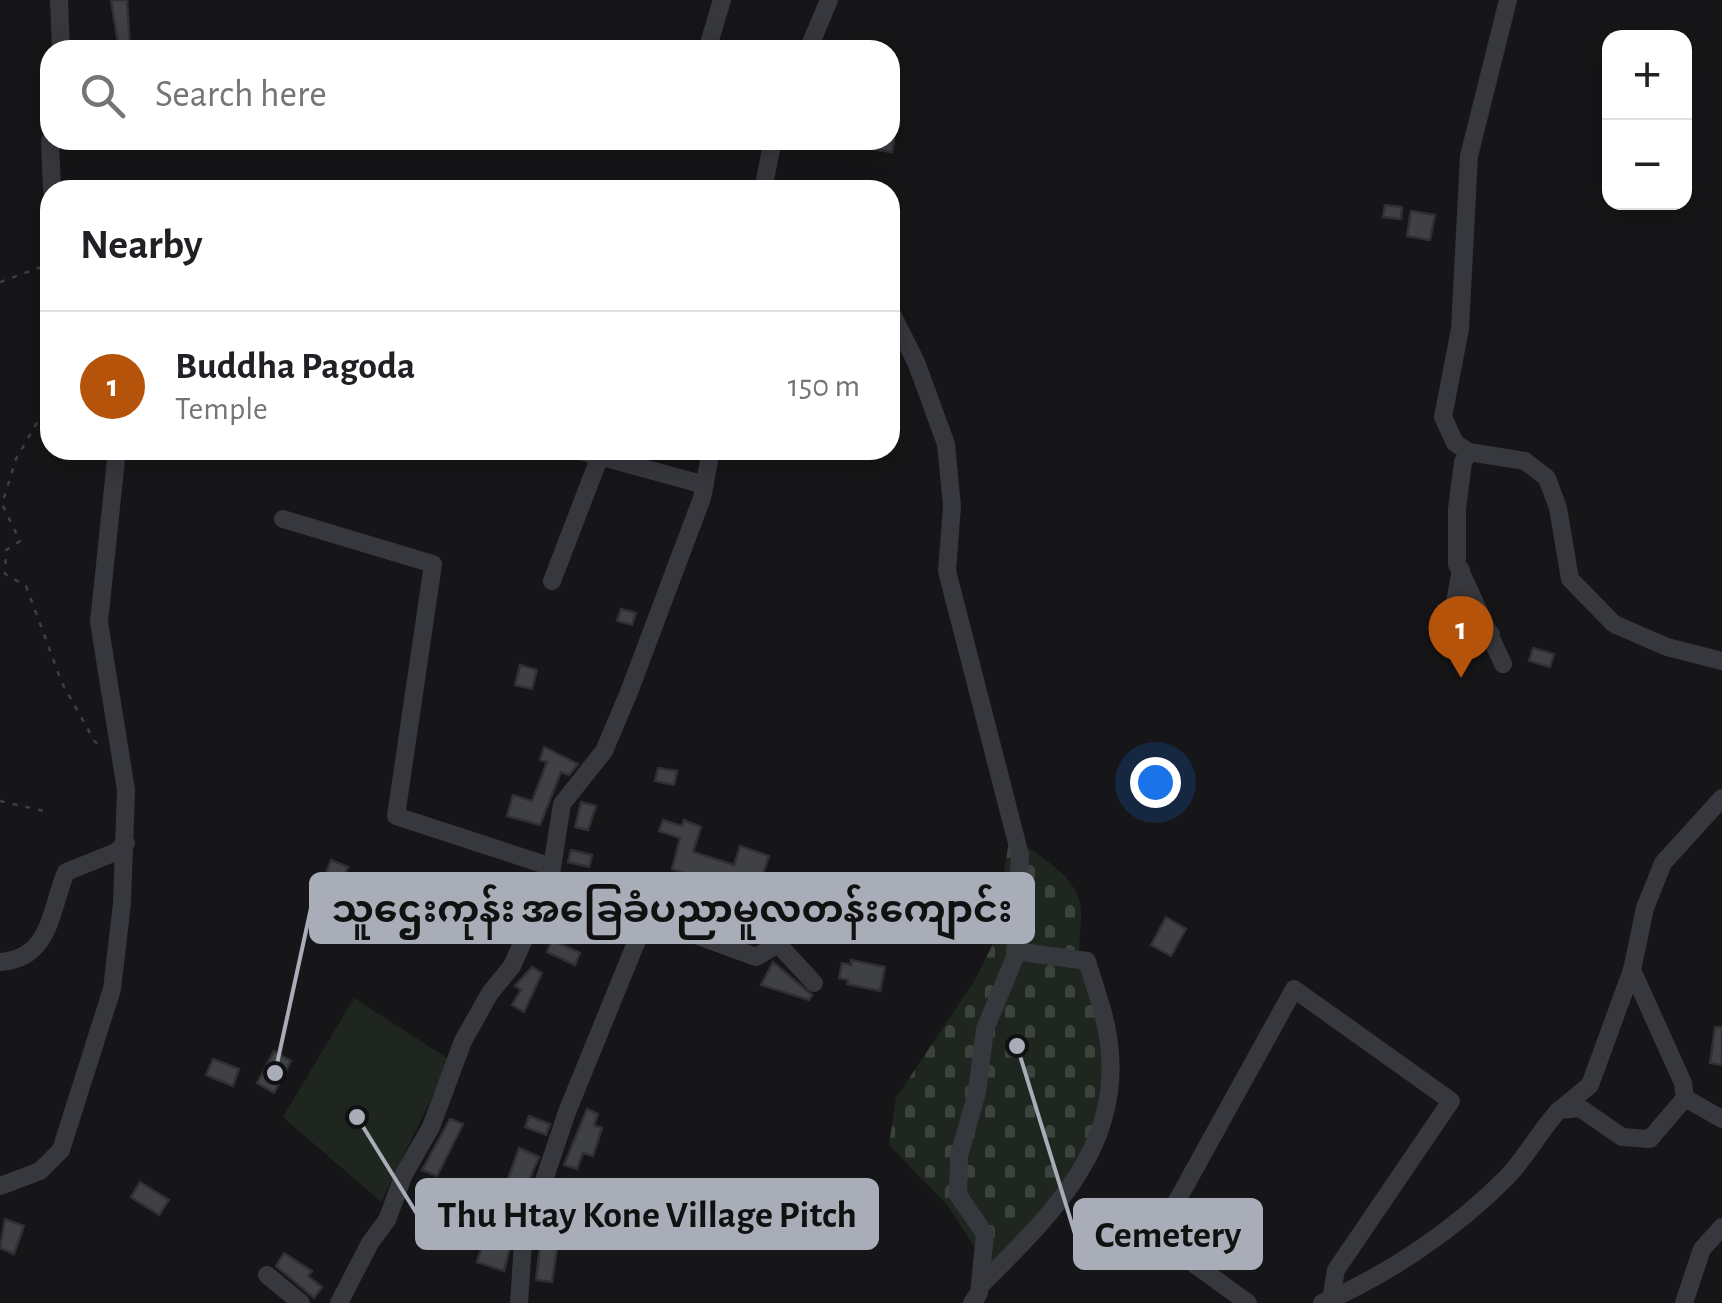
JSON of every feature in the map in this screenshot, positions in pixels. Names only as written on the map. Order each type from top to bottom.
[{"type":"street","points":[[59,0],[60,40]]},
{"type":"street","points":[[710,40],[722,0]]},
{"type":"street","points":[[812,40],[828,0]]},
{"type":"street","points":[[1508,0],[1469,156],[1460,329],[1443,417],[1455,443],[1469,452],[1525,460],[1546,478],[1558,508],[1570,579],[1614,624],[1667,646],[1722,661]]},
{"type":"street","points":[[50,150],[52,180]]},
{"type":"street","points":[[765,180],[771,150]]},
{"type":"street","points":[[900,330],[946,444],[952,506],[947,571],[1020,855],[1016,951],[985,1029],[977,1092],[960,1156],[958,1195],[985,1234],[976,1295]]},
{"type":"street","points":[[1469,452],[1462,462],[1457,509],[1460,570],[1451,623],[1458,630],[1492,634]]},
{"type":"street","points":[[3,1183],[40,1171],[61,1150],[112,989],[126,843],[126,790],[99,622],[116,460]]},
{"type":"street","points":[[552,581],[598,460]]},
{"type":"street","points":[[614,460],[705,485]]},
{"type":"street","points":[[338,1303],[387,1220],[404,1174],[431,1127],[463,1041],[490,993],[512,966],[552,867],[562,804],[604,751],[705,485],[709,460]]},
{"type":"street","points":[[283,518],[433,564],[396,816],[552,867]]},
{"type":"street","points":[[1460,570],[1503,664]]},
{"type":"street","points":[[1326,1301],[1356,1289],[1464,1216],[1510,1174],[1559,1110],[1590,1085],[1632,970],[1645,908],[1662,864],[1722,798]]},
{"type":"street","points":[[0,962],[16,961],[41,946],[66,872],[116,852],[126,843]]},
{"type":"street","points":[[519,1303],[523,1243],[567,1112],[640,933],[660,922],[756,957],[778,944],[814,983]]},
{"type":"street","points":[[976,1295],[1079,1178],[1102,1134],[1108,1109],[1108,1034],[1087,961],[1016,951]]},
{"type":"street","points":[[1559,1110],[1580,1108],[1622,1138],[1650,1139],[1685,1098],[1683,1083],[1632,970]]},
{"type":"street","points":[[1248,1303],[1157,1237],[1294,989],[1451,1100],[1336,1270],[1326,1301]]},
{"type":"street","points":[[1685,1098],[1722,1119]]},
{"type":"street","points":[[1684,1303],[1702,1250],[1722,1227]]},
{"type":"street","points":[[266,1275],[301,1303]]},
{"type":"path","points":[[0,282],[40,268]]},
{"type":"path","points":[[40,417],[16,459],[2,504],[20,541],[6,550],[5,574],[26,586],[62,683],[95,742],[120,753]]},
{"type":"path","points":[[0,800],[44,811]]},
{"type":"green space","points":[[1010,835],[1054,866],[1073,886],[1078,898],[1080,964],[1101,1028],[1107,1071],[1104,1103],[1081,1160],[1044,1211],[1000,1260],[986,1265],[948,1206],[889,1145],[896,1098],[975,980],[992,946]]},
{"type":"green space","points":[[354,998],[450,1060],[381,1202],[283,1117]]},
{"type":"building","points":[[111,0],[127,0],[129,40],[117,40]]},
{"type":"building","points":[[1385,205],[1402,207],[1401,219],[1383,217]]},
{"type":"building","points":[[1411,211],[1435,215],[1430,240],[1407,236]]},
{"type":"building","points":[[621,609],[636,613],[632,625],[617,621]]},
{"type":"building","points":[[1533,648],[1554,654],[1550,667],[1529,661]]},
{"type":"building","points":[[520,665],[537,670],[532,689],[515,685]]},
{"type":"building","points":[[544,747],[578,764],[569,775],[561,772],[540,825],[507,816],[513,795],[532,801],[547,762],[540,760]]},
{"type":"building","points":[[658,768],[677,771],[674,785],[655,781]]},
{"type":"building","points":[[581,802],[596,806],[588,830],[575,827]]},
{"type":"building","points":[[663,820],[682,826],[684,820],[701,827],[693,852],[734,865],[740,846],[769,856],[758,889],[720,876],[717,883],[672,869],[680,838],[659,831]]},
{"type":"building","points":[[571,850],[592,855],[589,867],[568,862]]},
{"type":"building","points":[[331,860],[348,867],[333,903],[317,897]]},
{"type":"building","points":[[520,874],[535,881],[530,893],[515,886]]},
{"type":"building","points":[[1166,917],[1186,929],[1171,956],[1151,945]]},
{"type":"building","points":[[552,940],[580,953],[575,965],[547,952]]},
{"type":"building","points":[[851,960],[885,967],[880,991],[847,984],[848,980],[839,978],[842,963],[851,965]]},
{"type":"building","points":[[773,962],[812,995],[809,1000],[761,985]]},
{"type":"building","points":[[532,967],[542,973],[524,1012],[512,1005],[521,990],[515,986]]},
{"type":"building","points":[[1715,1027],[1722,1027],[1722,1065],[1710,1063]]},
{"type":"building","points":[[274,1051],[291,1061],[274,1093],[257,1083]]},
{"type":"building","points":[[213,1059],[239,1069],[233,1086],[206,1075]]},
{"type":"building","points":[[587,1109],[598,1114],[594,1125],[602,1128],[593,1156],[583,1153],[577,1169],[564,1165]]},
{"type":"building","points":[[529,1116],[550,1124],[546,1135],[525,1127]]},
{"type":"building","points":[[450,1119],[463,1124],[437,1176],[422,1170]]},
{"type":"building","points":[[519,1148],[539,1157],[514,1216],[518,1217],[504,1271],[477,1262],[482,1247],[490,1249],[505,1207],[493,1203],[497,1191],[503,1193]]},
{"type":"building","points":[[140,1182],[169,1200],[159,1215],[131,1197]]},
{"type":"building","points":[[5,1219],[24,1226],[14,1254],[0,1248]]},
{"type":"building","points":[[542,1230],[559,1235],[552,1282],[536,1280]]},
{"type":"building","points":[[284,1253],[312,1271],[308,1276],[322,1287],[314,1298],[276,1266]]},
{"type":"place","name":"Buddha Pagoda","points":[[1461,678]]},
{"type":"place","name":"Cemetery","points":[[1017,1046]]},
{"type":"place","name":"သူဌေးကုန်း အခြေခံပညာမူလတန်းကျောင်း","points":[[275,1073]]},
{"type":"place","name":"Thu Htay Kone Village Pitch","points":[[357,1117]]}]
